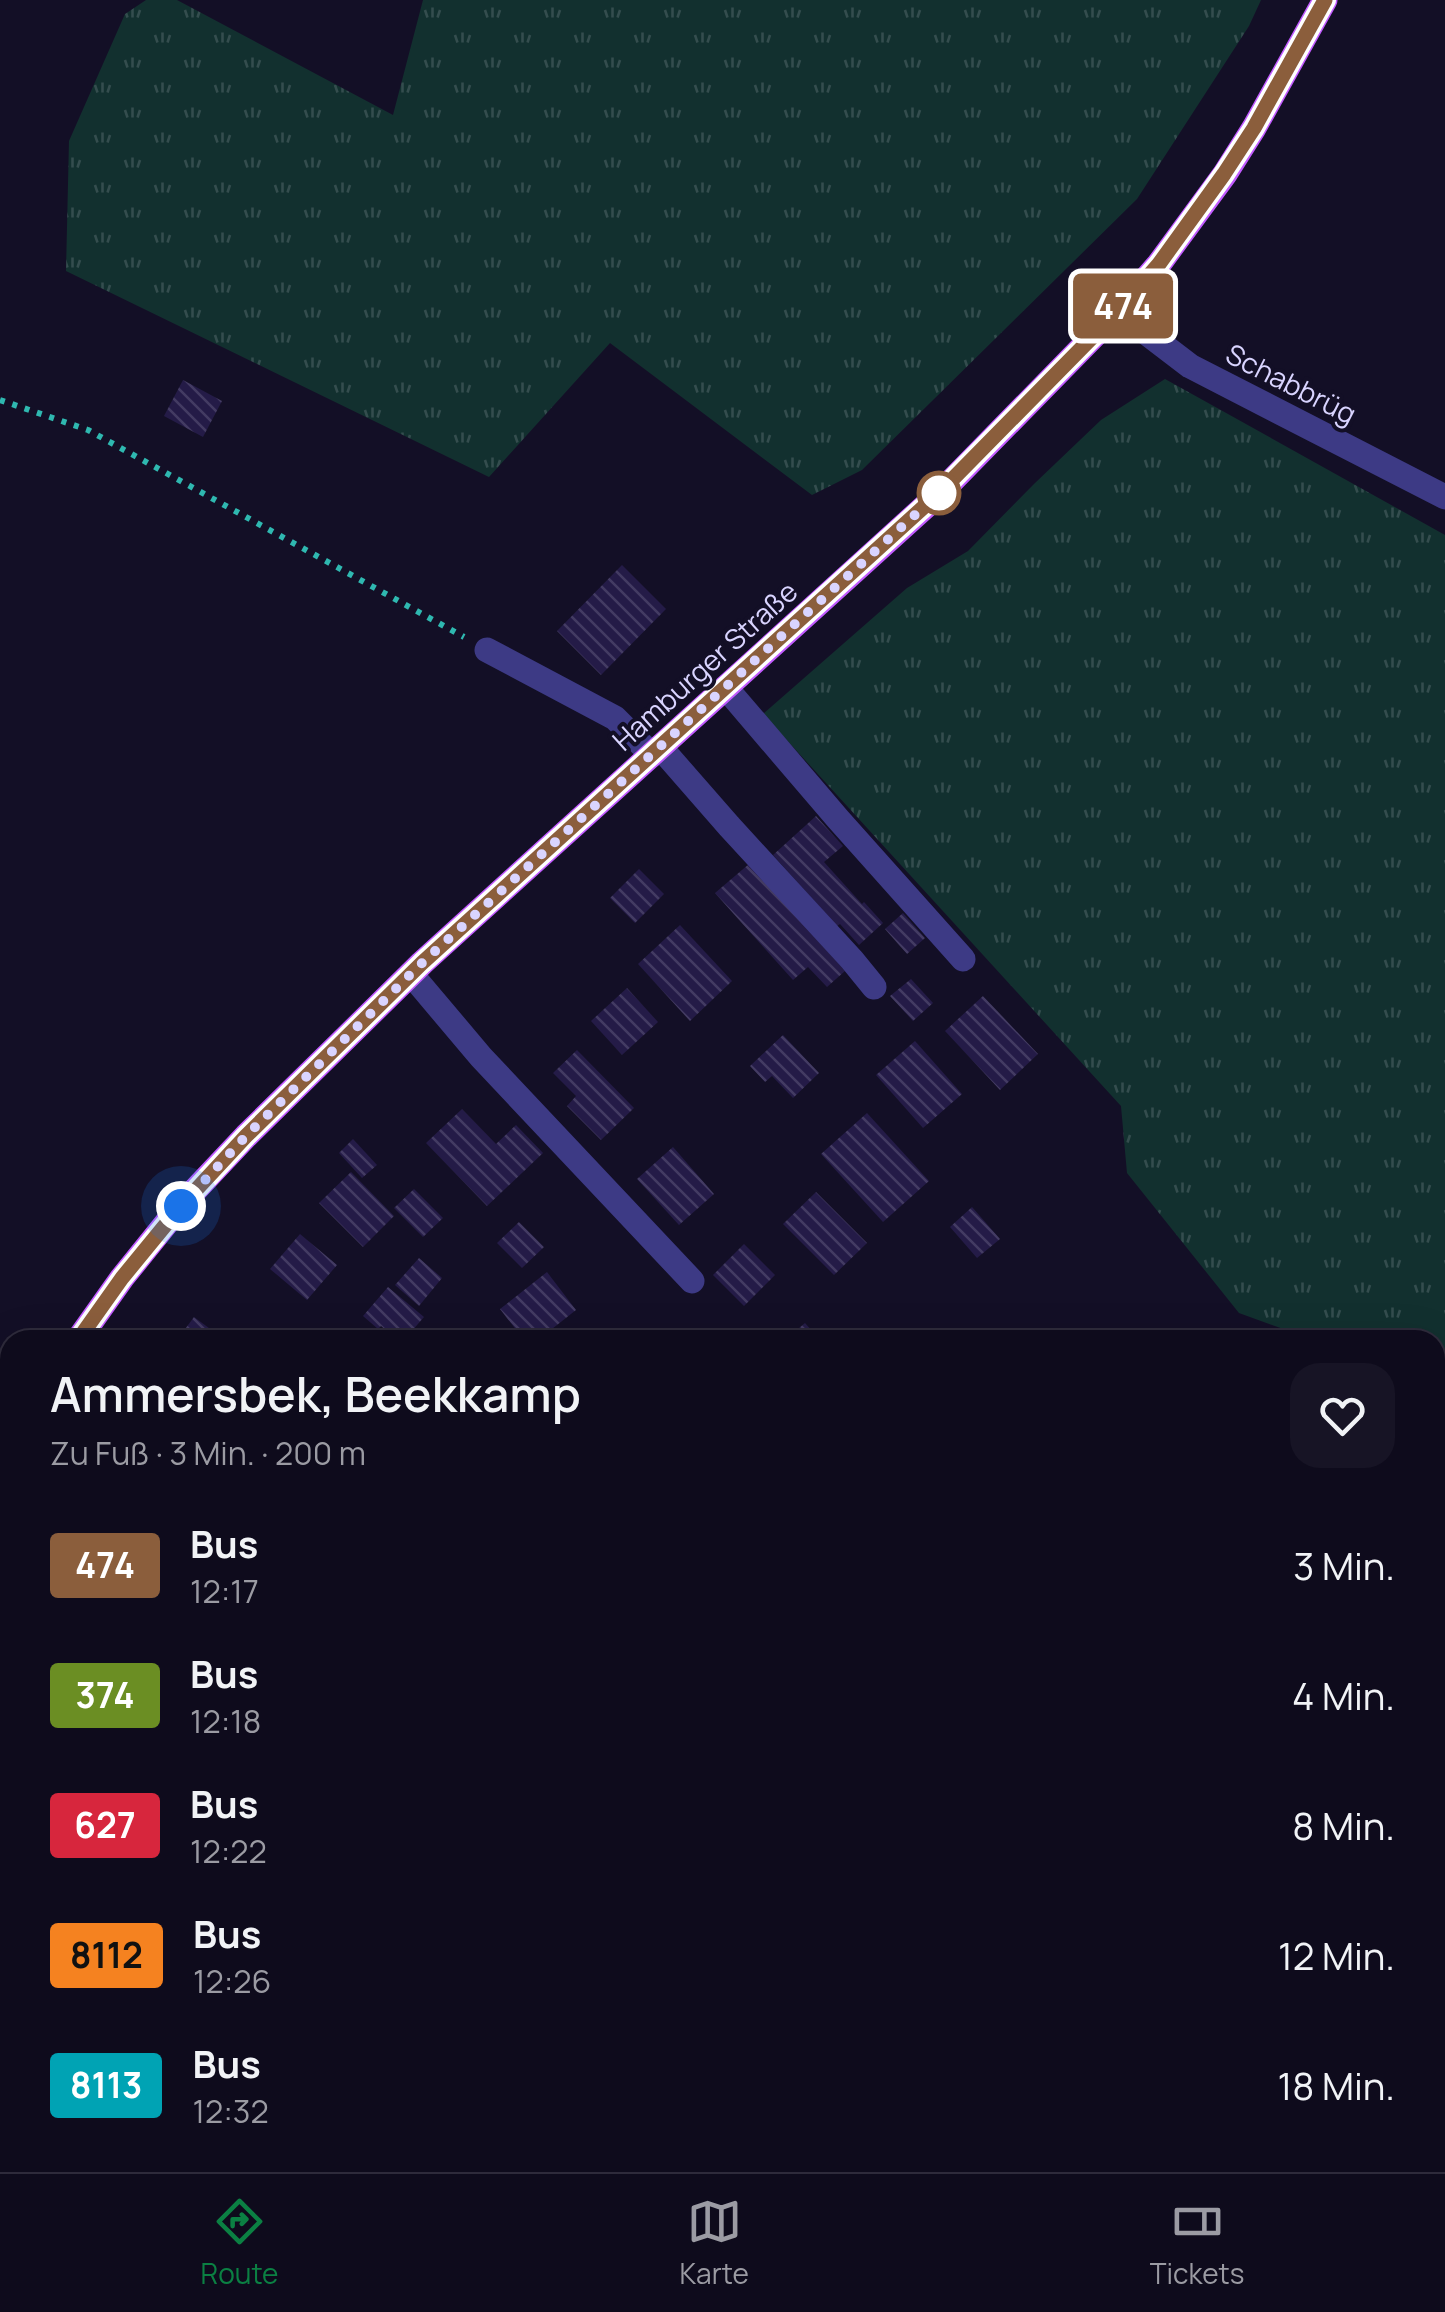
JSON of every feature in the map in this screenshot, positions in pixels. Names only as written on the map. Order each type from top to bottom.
[{"type":"main road","name":"Hamburger Straße","points":[[85,1330],[181,1206],[246,1136],[411,974],[938,494],[1118,311],[1159,264],[1224,174],[1263,113],[1324,0]]},
{"type":"street","name":"Schabbrüg","points":[[1118,311],[1190,366],[1445,497]]},
{"type":"street","points":[[487,650],[614,718],[656,751],[874,988]]},
{"type":"street","points":[[726,688],[963,959]]},
{"type":"street","points":[[411,974],[480,1057],[692,1281]]},
{"type":"path","points":[[0,400],[88,430],[487,650]]},
{"type":"green space","points":[[146,0],[177,0],[393,115],[423,0],[1261,0],[1249,26],[1137,199],[862,470],[812,495],[610,343],[489,477],[66,271],[69,141],[125,14]]},
{"type":"green space","points":[[1165,379],[1445,535],[1445,1330],[1286,1330],[1239,1313],[1127,1173],[1121,1106],[763,714],[907,588],[968,551],[1101,420]]},
{"type":"building","points":[[183,380],[222,401],[203,437],[164,416]]},
{"type":"building","points":[[622,565],[666,609],[601,675],[557,631]]},
{"type":"building","points":[[816,816],[843,846],[824,862],[883,923],[859,945],[773,855]]},
{"type":"building","points":[[749,864],[845,971],[827,987],[808,967],[793,980],[715,893]]},
{"type":"building","points":[[639,869],[664,894],[635,923],[610,898]]},
{"type":"building","points":[[903,913],[925,938],[907,954],[885,929]]},
{"type":"building","points":[[680,925],[732,981],[690,1021],[638,964]]},
{"type":"building","points":[[911,979],[933,1003],[913,1021],[890,996]]},
{"type":"building","points":[[627,988],[658,1022],[622,1055],[591,1021]]},
{"type":"building","points":[[983,996],[1038,1054],[1000,1090],[945,1031]]},
{"type":"building","points":[[783,1035],[819,1073],[793,1098],[772,1076],[765,1082],[750,1066]]},
{"type":"building","points":[[915,1041],[962,1094],[923,1128],[876,1075]]},
{"type":"building","points":[[577,1050],[634,1108],[601,1140],[567,1106],[576,1096],[553,1073]]},
{"type":"building","points":[[462,1109],[496,1144],[516,1125],[543,1153],[487,1206],[426,1143]]},
{"type":"building","points":[[867,1113],[929,1181],[883,1222],[821,1154]]},
{"type":"building","points":[[353,1139],[377,1165],[362,1178],[339,1153]]},
{"type":"building","points":[[673,1147],[714,1194],[679,1225],[637,1179]]},
{"type":"building","points":[[351,1172],[394,1216],[363,1247],[319,1203]]},
{"type":"building","points":[[414,1189],[443,1218],[423,1237],[394,1208]]},
{"type":"building","points":[[816,1192],[867,1243],[834,1275],[783,1224]]},
{"type":"building","points":[[972,1207],[1000,1239],[977,1258],[950,1227]]},
{"type":"building","points":[[519,1222],[544,1247],[522,1268],[497,1243]]},
{"type":"building","points":[[300,1234],[337,1265],[307,1300],[270,1269]]},
{"type":"building","points":[[744,1244],[775,1275],[744,1306],[713,1275]]},
{"type":"building","points":[[419,1258],[442,1278],[419,1306],[395,1285]]},
{"type":"building","points":[[547,1272],[576,1310],[551,1330],[516,1330],[500,1309]]},
{"type":"building","points":[[388,1287],[424,1317],[413,1330],[386,1330],[381,1326],[378,1329],[363,1316]]},
{"type":"building","points":[[194,1317],[212,1330],[184,1330]]},
{"type":"bus line","name":"474","points":[[85,1330],[181,1206],[246,1136],[422,963],[938,494],[1118,311],[1159,264],[1224,174],[1325,0]]},
{"type":"route","points":[[181,1206],[246,1136],[422,963],[939,493]]}]
